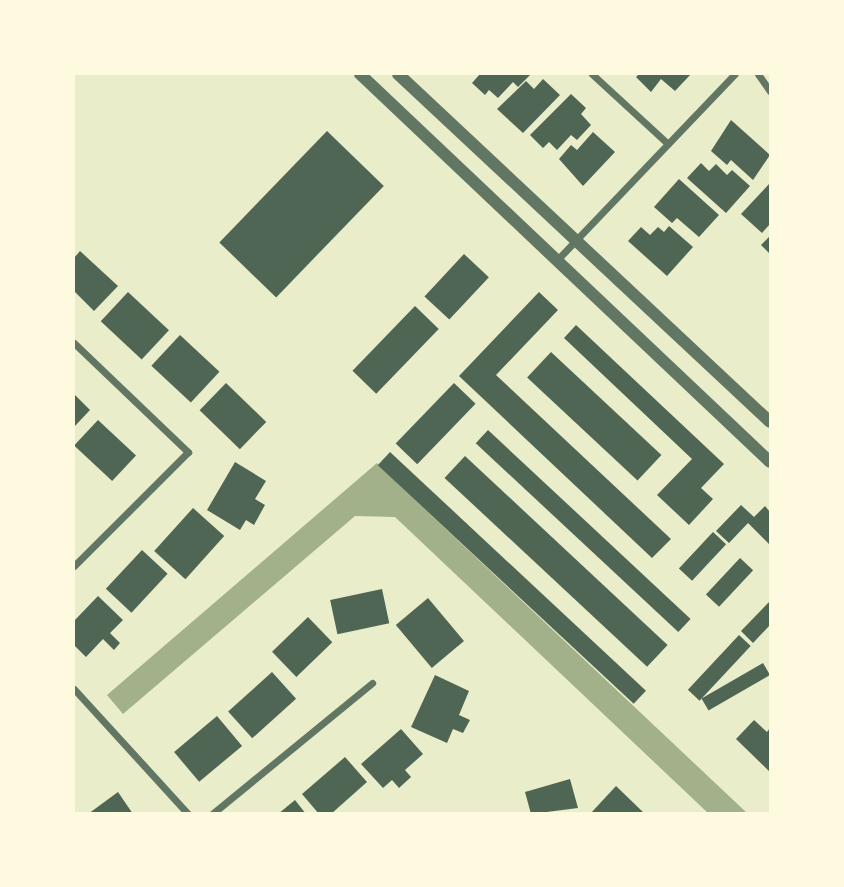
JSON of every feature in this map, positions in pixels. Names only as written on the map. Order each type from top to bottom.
[{"type":"street","points":[[360,74],[771,462]]},
{"type":"street","points":[[398,74],[771,422]]},
{"type":"street","points":[[592,74],[668,144]]},
{"type":"street","points":[[557,260],[735,74]]},
{"type":"street","points":[[758,74],[771,91]]},
{"type":"street","points":[[74,343],[188,452],[74,566]]},
{"type":"street","points":[[212,814],[372,683]]},
{"type":"street","points":[[74,689],[188,814]]},
{"type":"shaded area","points":[[377,463],[747,813],[708,813],[395,517],[355,516],[123,714],[107,695]]},
{"type":"building","points":[[480,74],[531,74],[518,87],[513,82],[498,98],[489,90],[485,95],[472,83]]},
{"type":"building","points":[[639,74],[691,74],[675,91],[661,79],[651,92],[636,77]]},
{"type":"building","points":[[543,79],[560,95],[523,133],[497,109],[526,81],[534,89]]},
{"type":"building","points":[[571,94],[586,108],[581,114],[591,125],[577,140],[571,135],[557,150],[549,142],[543,148],[530,135]]},
{"type":"building","points":[[731,120],[770,155],[753,180],[731,160],[727,165],[711,151]]},
{"type":"building","points":[[327,131],[384,186],[276,297],[219,242]]},
{"type":"building","points":[[593,132],[615,152],[583,186],[559,159],[571,145],[577,150]]},
{"type":"building","points":[[701,163],[709,171],[716,164],[727,175],[732,170],[750,186],[726,213],[687,178]]},
{"type":"building","points":[[679,179],[719,215],[699,237],[677,218],[672,223],[654,207]]},
{"type":"building","points":[[770,183],[770,224],[762,233],[741,214]]},
{"type":"building","points":[[669,226],[693,247],[667,276],[628,241],[641,227],[650,235],[658,227],[664,232]]},
{"type":"building","points":[[770,236],[770,254],[761,245]]},
{"type":"building","points":[[80,251],[118,286],[94,311],[74,291],[74,258]]},
{"type":"building","points":[[464,254],[489,277],[449,320],[424,296]]},
{"type":"building","points":[[128,292],[169,330],[142,359],[101,321]]},
{"type":"building","points":[[539,292],[558,310],[496,375],[671,539],[652,558],[459,376]]},
{"type":"building","points":[[415,306],[439,329],[376,394],[352,371]]},
{"type":"building","points":[[576,325],[724,464],[701,488],[713,499],[689,525],[657,495],[692,459],[564,338]]},
{"type":"building","points":[[180,335],[219,372],[191,403],[151,366]]},
{"type":"building","points":[[551,352],[661,455],[638,481],[527,378]]},
{"type":"building","points":[[226,383],[266,422],[240,449],[200,410]]},
{"type":"building","points":[[454,383],[476,404],[417,464],[396,443]]},
{"type":"building","points":[[74,394],[90,410],[74,427]]},
{"type":"building","points":[[98,420],[136,455],[112,481],[74,446]]},
{"type":"building","points":[[488,430],[691,619],[678,632],[476,443]]},
{"type":"building","points":[[390,452],[646,691],[634,704],[378,465]]},
{"type":"building","points":[[465,456],[668,645],[647,667],[445,478]]},
{"type":"building","points":[[235,462],[266,481],[255,499],[265,505],[254,525],[246,520],[240,530],[207,510]]},
{"type":"building","points":[[741,505],[754,517],[765,506],[770,512],[770,545],[748,523],[729,543],[716,531]]},
{"type":"building","points":[[193,508],[224,536],[185,579],[154,551]]},
{"type":"building","points":[[713,532],[726,544],[692,581],[679,569]]},
{"type":"building","points":[[142,550],[168,574],[131,613],[106,589]]},
{"type":"building","points":[[740,558],[753,570],[719,607],[706,595]]},
{"type":"building","points":[[382,589],[389,623],[337,634],[330,600]]},
{"type":"building","points":[[98,596],[123,620],[110,633],[120,643],[114,650],[103,639],[86,657],[74,645],[74,621]]},
{"type":"building","points":[[428,598],[464,641],[432,668],[396,625]]},
{"type":"building","points":[[770,601],[770,625],[753,643],[741,631]]},
{"type":"building","points":[[308,617],[332,642],[296,677],[272,652]]},
{"type":"building","points":[[739,635],[751,646],[700,701],[688,690]]},
{"type":"building","points":[[763,663],[770,675],[709,711],[702,698]]},
{"type":"building","points":[[272,672],[296,699],[252,738],[228,711]]},
{"type":"building","points":[[435,675],[469,691],[459,715],[470,720],[463,733],[453,729],[447,743],[411,727]]},
{"type":"building","points":[[217,716],[242,746],[199,782],[174,752]]},
{"type":"building","points":[[754,720],[767,732],[770,728],[770,772],[736,739]]},
{"type":"building","points":[[401,729],[423,754],[405,770],[411,777],[399,788],[392,780],[383,788],[361,764]]},
{"type":"building","points":[[345,757],[367,782],[331,814],[319,814],[302,794]]},
{"type":"building","points":[[570,779],[578,808],[531,814],[525,792]]},
{"type":"building","points":[[616,786],[645,814],[590,814]]},
{"type":"building","points":[[118,792],[133,814],[88,814]]},
{"type":"building","points":[[295,800],[306,814],[278,814]]}]
